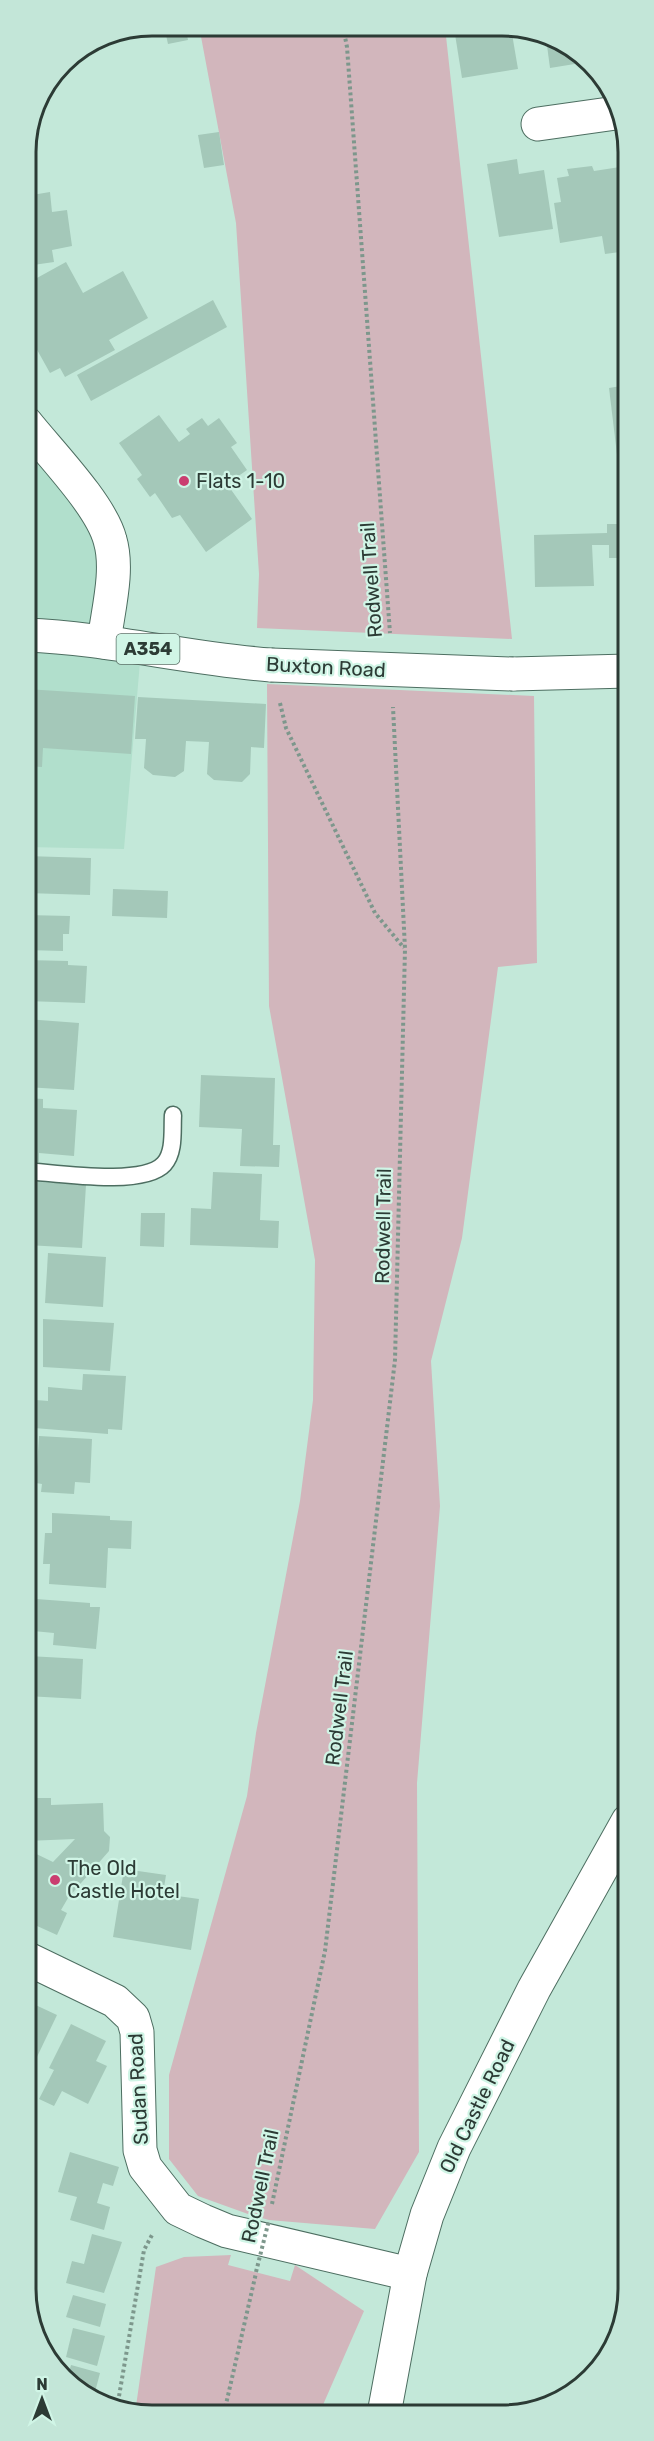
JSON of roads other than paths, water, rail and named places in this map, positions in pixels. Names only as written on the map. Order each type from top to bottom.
[{"type":"main road","points":[[538,124],[611,114]]},
{"type":"main road","points":[[36,435],[96,510],[110,540],[112,574],[104,642]]},
{"type":"main road","name":"Buxton Road","points":[[36,636],[104,642],[266,664],[513,674],[618,671]]},
{"type":"main road","name":"Old Castle Road","points":[[386,2405],[410,2274],[427,2215],[454,2148],[534,1989],[618,1839]]},
{"type":"main road","name":"Sudan Road","points":[[36,1962],[115,2001],[133,2018],[137,2032],[140,2150],[145,2167],[154,2181],[178,2209],[227,2231],[410,2274]]},
{"type":"lane","points":[[36,1173],[122,1177],[146,1175],[164,1165],[172,1149],[173,1115]]},
{"type":"place","name":"Flats 1-10","points":[[184,481]]},
{"type":"place","name":"The Old Castle Hotel","points":[[55,1880]]}]
